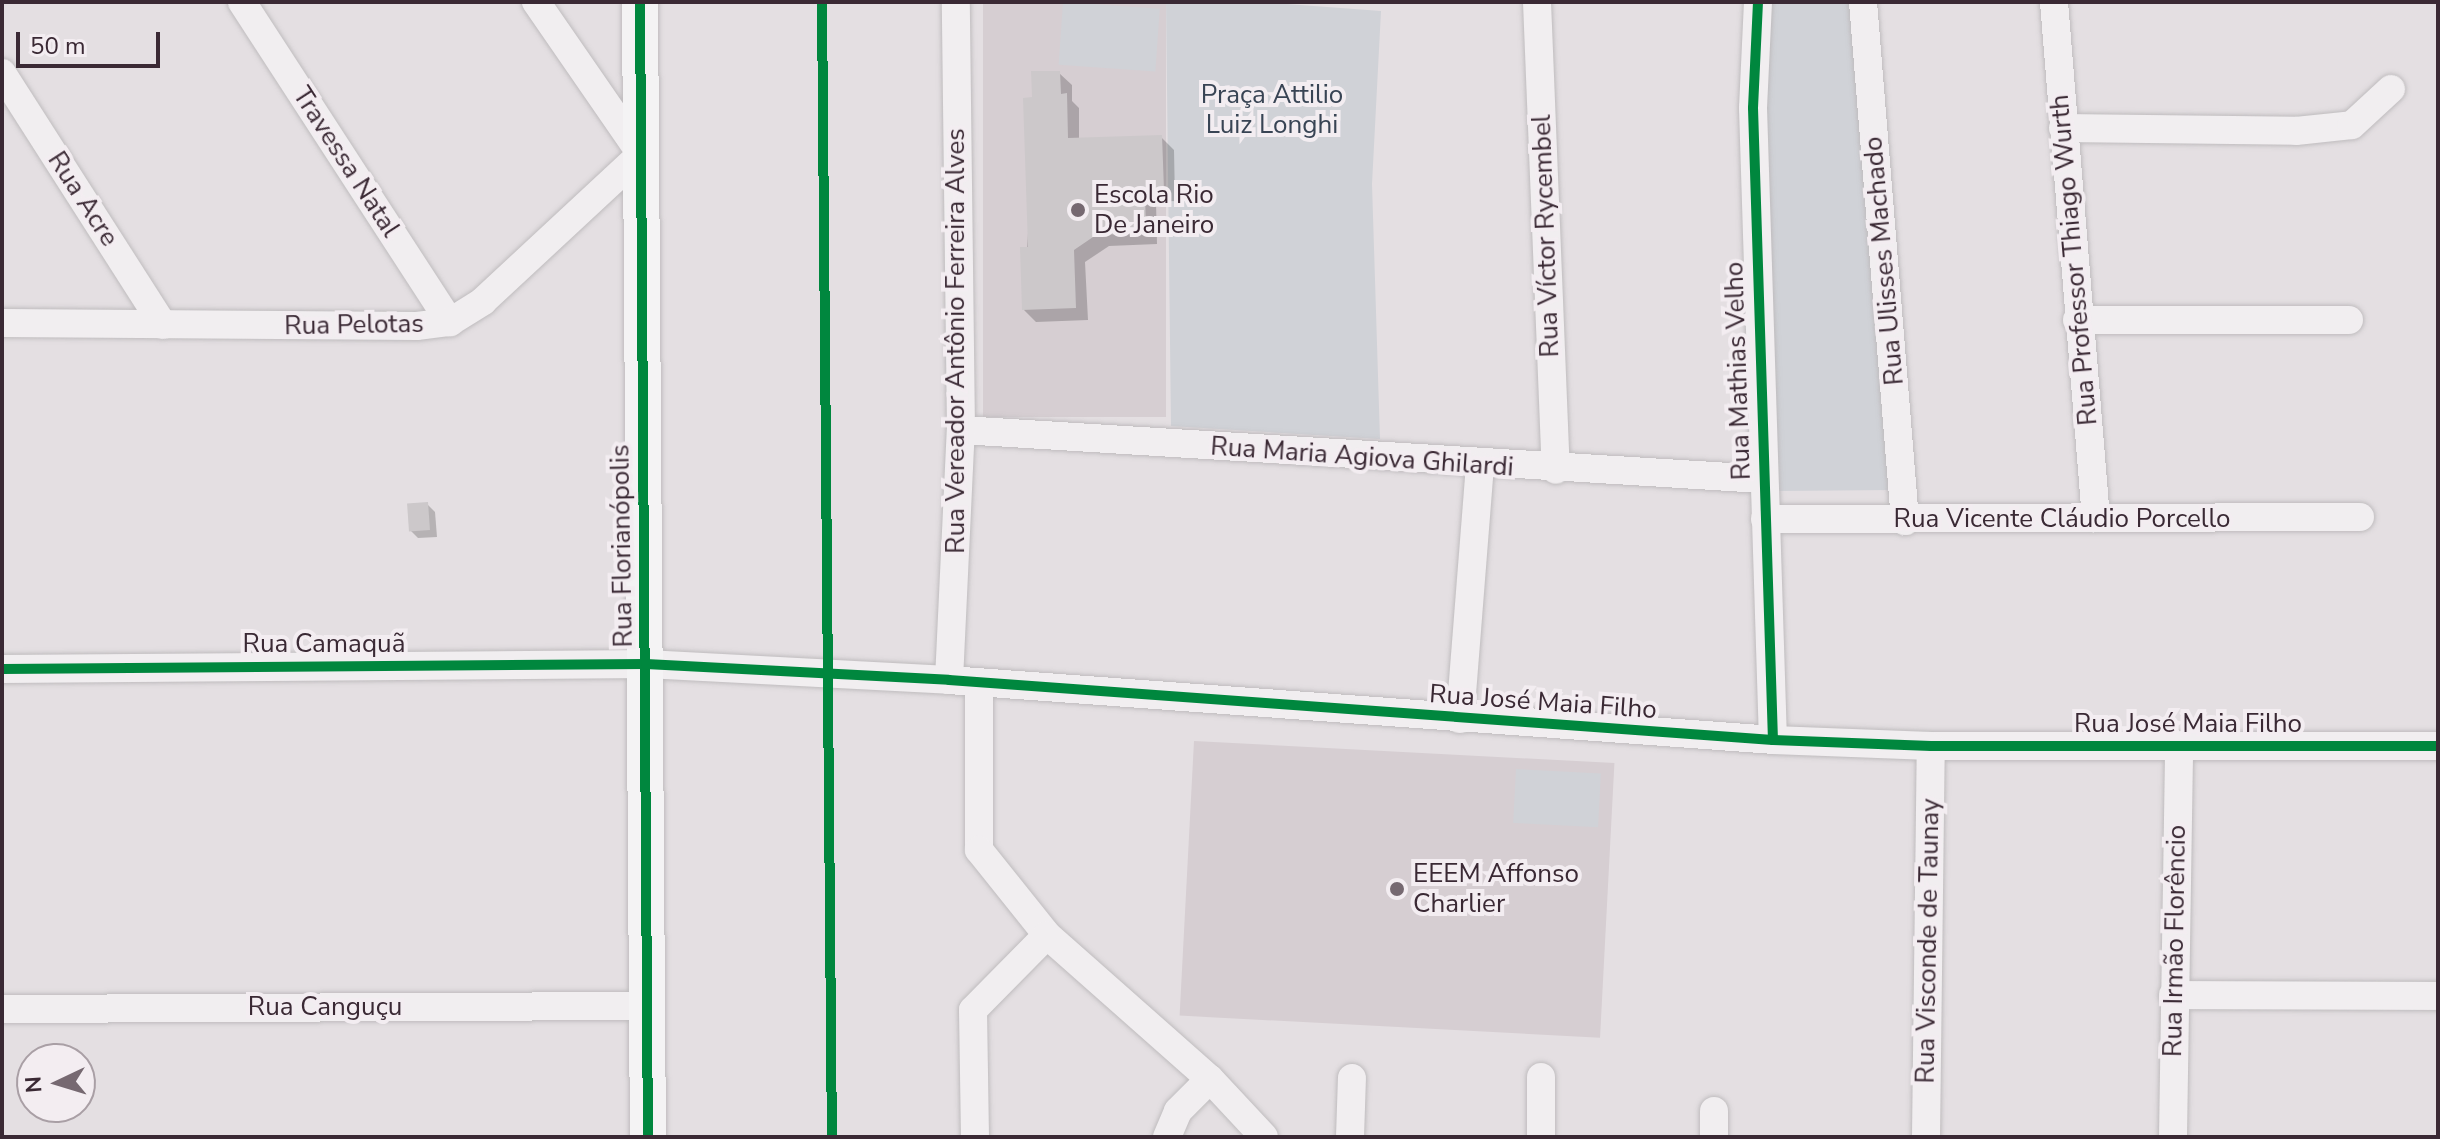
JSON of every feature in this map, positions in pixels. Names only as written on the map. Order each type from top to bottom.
[{"type":"main road","name":"Rua Florianópolis","points":[[640,2],[648,1137]]},
{"type":"street","name":"Travessa Natal","points":[[242,2],[450,322]]},
{"type":"street","points":[[536,2],[641,154]]},
{"type":"street","name":"Rua Vereador Antônio Ferreira Alves","points":[[949,680],[961,430],[956,2]]},
{"type":"street","name":"Rua Víctor Rycembel","points":[[1537,2],[1556,470]]},
{"type":"street","name":"Rua Mathias Velho","points":[[1758,2],[1753,108],[1773,740]]},
{"type":"street","name":"Rua Ulisses Machado","points":[[1863,2],[1905,521]]},
{"type":"street","name":"Rua Professor Thiago Wurth","points":[[2054,2],[2077,320],[2096,518]]},
{"type":"street","name":"Rua Acre","points":[[2,73],[163,325]]},
{"type":"street","points":[[2063,128],[2296,131],[2352,125],[2391,89]]},
{"type":"street","name":"Rua Pelotas","points":[[2,323],[417,326],[450,322],[483,301],[641,154]]},
{"type":"street","points":[[2077,320],[2349,320]]},
{"type":"street","name":"Rua Maria Agiova Ghilardi","points":[[961,430],[1480,466],[1763,479]]},
{"type":"street","points":[[1460,719],[1480,466]]},
{"type":"street","name":"Rua Vicente Cláudio Porcello","points":[[1765,519],[1905,521],[2360,517]]},
{"type":"street","name":"Rua Camaquã","points":[[2,669],[646,664]]},
{"type":"street","name":"Rua José Maia Filho","points":[[646,664],[949,680],[1773,740],[1931,746],[2438,746]]},
{"type":"street","points":[[979,683],[979,850],[1047,935],[1210,1079],[1264,1137]]},
{"type":"street","name":"Rua Irmão Florêncio","points":[[2173,1137],[2179,745]]},
{"type":"street","name":"Rua Visconde de Taunay","points":[[1926,1137],[1931,746]]},
{"type":"street","points":[[975,1137],[973,1010],[1047,935]]},
{"type":"street","points":[[2173,995],[2438,996]]},
{"type":"street","name":"Rua Canguçu","points":[[2,1009],[647,1006]]},
{"type":"street","points":[[1541,1077],[1541,1137]]},
{"type":"street","points":[[1350,1137],[1352,1078]]},
{"type":"street","points":[[1167,1137],[1178,1111],[1210,1079]]},
{"type":"shaded area","name":"Escola Rio De Janeiro","points":[[983,2],[1166,2],[1166,417],[983,417]]},
{"type":"shaded area","name":"EEEM Affonso Charlier","points":[[1194,741],[1614,763],[1600,1038],[1180,1016]]},
{"type":"green space","points":[[1063,2],[1160,9],[1155,72],[1059,65]]},
{"type":"green space","name":"Praça Attilio Luiz Longhi","points":[[1166,2],[1261,2],[1381,11],[1372,184],[1380,439],[1171,426]]},
{"type":"green space","points":[[1760,2],[1856,2],[1893,490],[1771,491]]},
{"type":"green space","points":[[1516,769],[1601,773],[1598,827],[1513,823]]},
{"type":"building","points":[[1031,71],[1060,71],[1061,94],[1067,93],[1068,138],[1162,135],[1164,190],[1145,191],[1146,233],[1096,235],[1074,250],[1076,308],[1022,310],[1020,247],[1028,247],[1023,98],[1032,97]]},
{"type":"building","points":[[428,502],[430,530],[409,531],[407,503]]},
{"type":"cycle path","points":[[640,2],[648,1137]]},
{"type":"cycle path","points":[[822,2],[832,1137]]},
{"type":"cycle path","points":[[1758,2],[1753,108],[1773,740]]},
{"type":"cycle path","points":[[2,669],[646,664],[949,680],[1773,740],[1931,746],[2438,746]]},
{"type":"place","name":"Escola Rio De Janeiro","points":[[1078,210]]},
{"type":"place","name":"EEEM Affonso Charlier","points":[[1397,889]]}]
